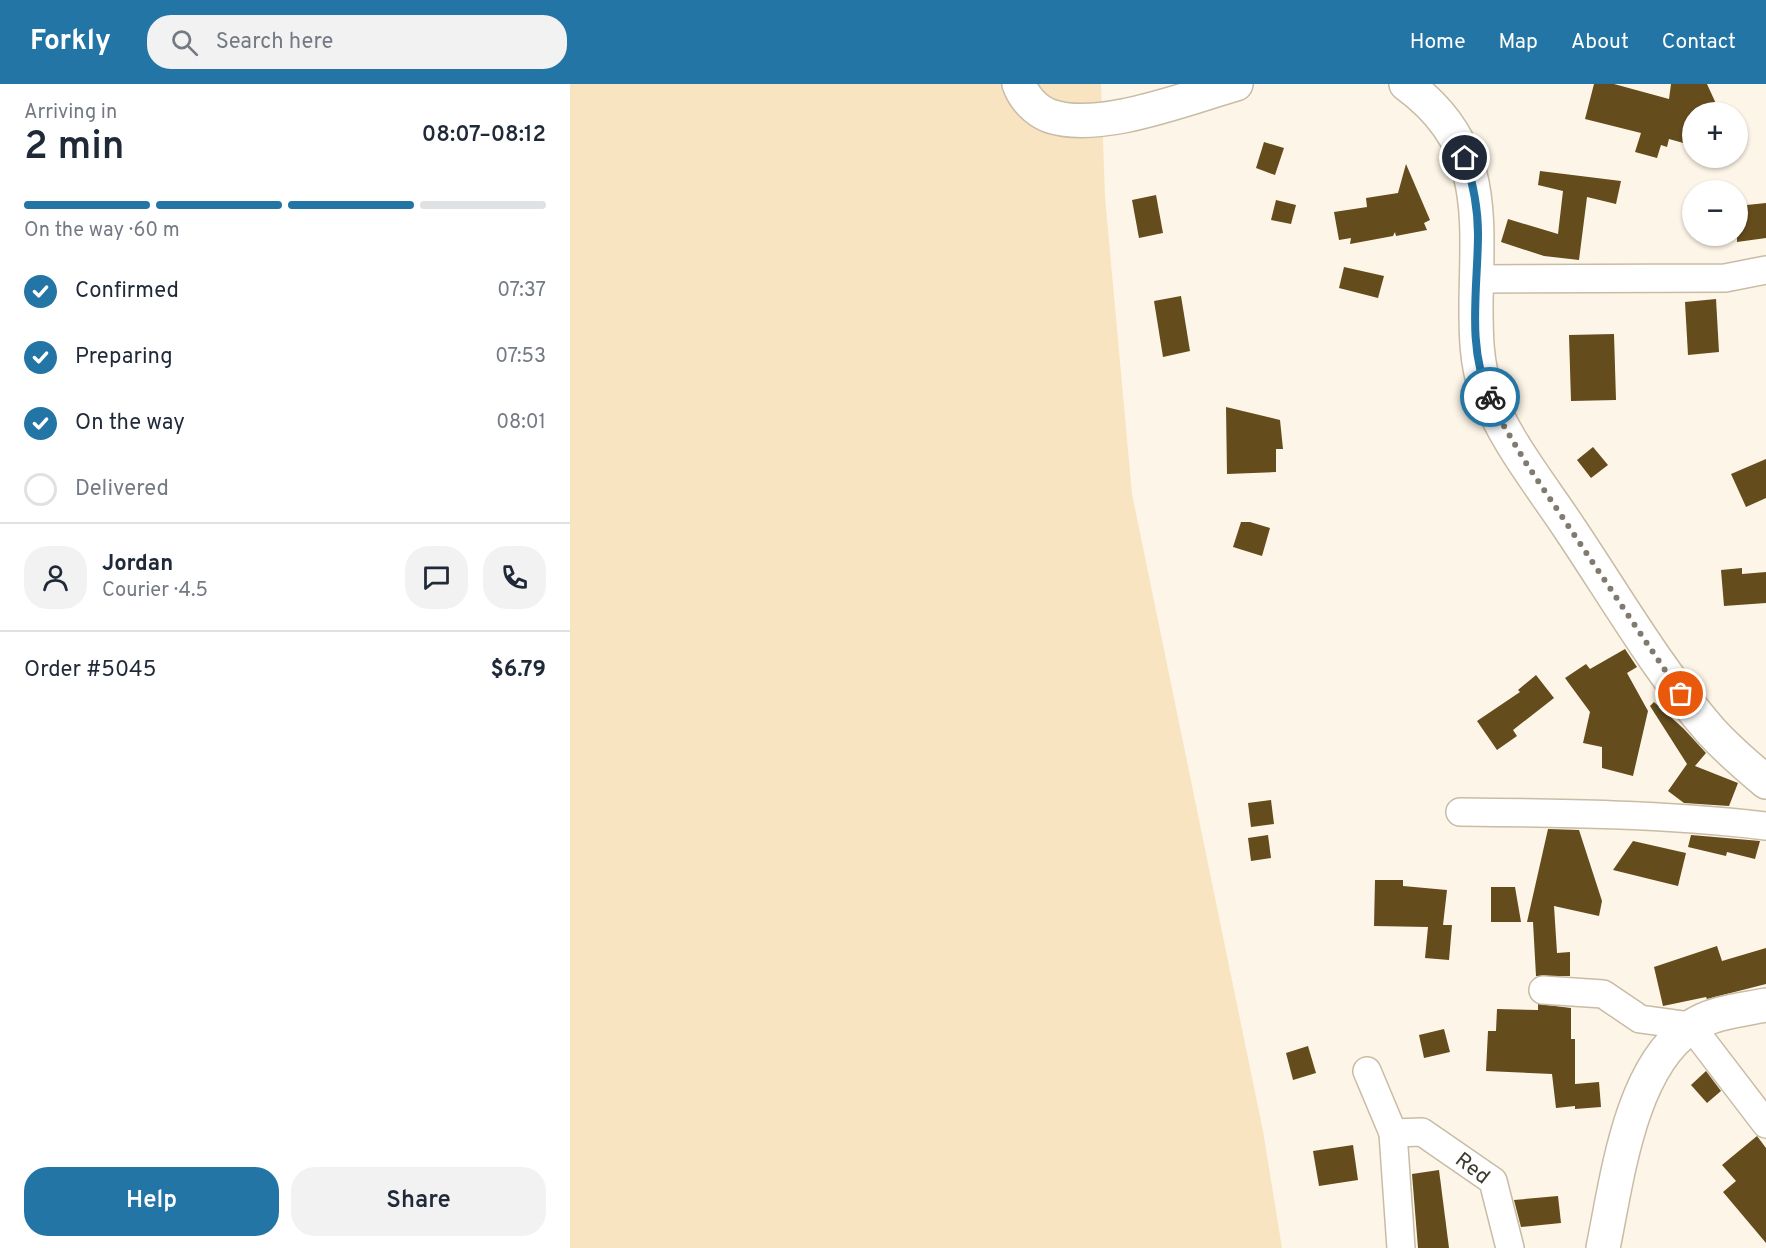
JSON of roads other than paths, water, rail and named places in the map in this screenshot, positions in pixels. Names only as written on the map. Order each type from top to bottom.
[{"type":"street","points":[[1019,84],[1032,105],[1049,116],[1076,121],[1139,112],[1236,84]]},
{"type":"street","points":[[1422,89],[1448,125],[1465,158],[1475,190],[1478,233],[1476,279],[1478,356],[1486,389],[1501,421],[1526,463],[1681,694],[1711,731],[1766,782]]},
{"type":"street","points":[[1476,279],[1725,278],[1766,270]]},
{"type":"street","points":[[1460,812],[1597,814],[1725,821],[1766,826]]},
{"type":"street","points":[[1543,990],[1603,994],[1640,1019],[1691,1026],[1766,1124]]},
{"type":"street","points":[[1603,1248],[1633,1117],[1647,1077],[1668,1047],[1691,1026],[1725,1013],[1766,1005]]},
{"type":"street","points":[[1367,1071],[1393,1133],[1401,1248]]},
{"type":"street","name":"Red","points":[[1393,1133],[1422,1132],[1493,1182],[1510,1248]]}]
